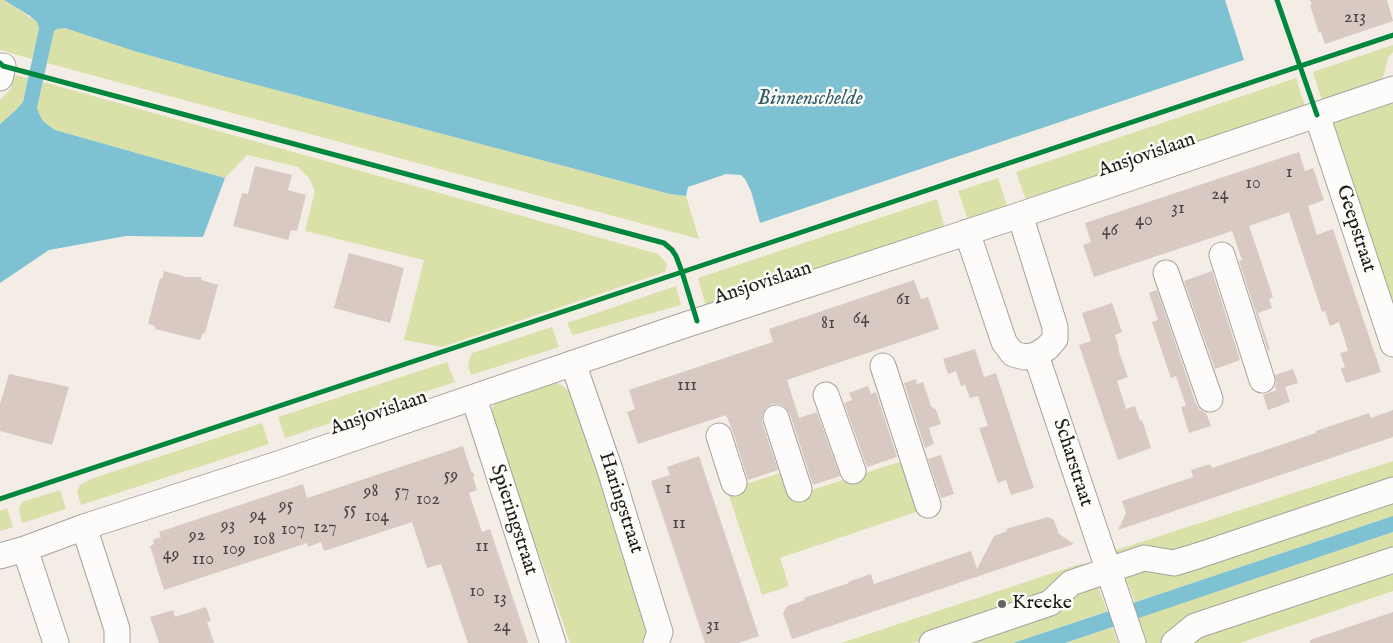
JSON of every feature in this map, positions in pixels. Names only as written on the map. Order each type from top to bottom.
[{"type":"street","name":"Ansjovislaan","points":[[0,556],[1393,89]]},
{"type":"street","name":"Geepstraat","points":[[1317,115],[1393,344]]},
{"type":"street","points":[[967,232],[1004,342],[1013,354],[1025,357],[1036,355],[1047,348],[1054,340],[1055,327],[1020,215]]},
{"type":"street","points":[[1222,255],[1262,380]]},
{"type":"street","points":[[1166,273],[1210,399]]},
{"type":"street","name":"Scharstraat","points":[[1036,355],[1109,570]]},
{"type":"street","name":"Haringstraat","points":[[573,363],[610,470],[660,632],[656,643]]},
{"type":"street","points":[[883,366],[928,505]]},
{"type":"street","points":[[826,395],[853,471]]},
{"type":"street","name":"Spieringstraat","points":[[474,398],[553,643]]},
{"type":"street","points":[[776,418],[799,489]]},
{"type":"street","points":[[719,436],[734,483]]},
{"type":"street","points":[[932,643],[1050,603],[1071,583],[1144,558],[1174,562],[1182,560],[1393,490]]},
{"type":"street","points":[[84,527],[117,629],[117,643]]},
{"type":"street","points":[[24,549],[56,643]]},
{"type":"street","points":[[1174,643],[1194,626],[1393,560]]},
{"type":"street","points":[[1109,570],[1131,637]]},
{"type":"green space","points":[[0,0],[4,0],[37,22],[39,28],[32,59],[0,50]]},
{"type":"green space","points":[[65,28],[134,51],[223,76],[670,194],[686,196],[699,239],[47,63],[54,31]]},
{"type":"green space","points":[[1393,45],[1393,52],[1388,58],[1384,75],[1376,85],[1323,104],[1313,72]]},
{"type":"green space","points":[[14,75],[28,78],[23,102],[0,124],[0,100],[11,89]]},
{"type":"green space","points":[[1296,78],[1306,109],[1027,203],[1016,172]]},
{"type":"green space","points":[[43,82],[658,254],[667,264],[665,272],[442,347],[404,340],[424,260],[305,231],[315,191],[309,178],[298,167],[247,155],[225,178],[55,130],[44,122],[37,108]]},
{"type":"green space","points":[[1390,102],[1393,104],[1393,320],[1327,120]]},
{"type":"green space","points":[[998,178],[1008,209],[969,223],[958,191]]},
{"type":"green space","points":[[937,199],[945,229],[707,310],[698,278]]},
{"type":"green space","points":[[676,286],[681,305],[573,335],[567,323]]},
{"type":"green space","points":[[552,327],[559,347],[471,375],[468,365],[472,353]]},
{"type":"green space","points":[[447,362],[455,382],[285,438],[278,417]]},
{"type":"green space","points":[[558,383],[571,392],[645,621],[647,629],[642,643],[570,643],[494,425],[490,410],[497,402],[548,384]]},
{"type":"green space","points":[[262,423],[269,444],[81,505],[77,492],[80,485],[91,479]]},
{"type":"green space","points":[[903,461],[919,511],[780,558],[789,586],[762,595],[727,490],[787,471],[796,495]]},
{"type":"green space","points":[[1393,461],[1393,480],[1182,551],[1112,559],[1110,552]]},
{"type":"green space","points":[[60,490],[66,509],[22,523],[19,509],[22,502]]},
{"type":"green space","points":[[1393,495],[1393,516],[1135,602],[1125,578],[1130,569]]},
{"type":"green space","points":[[7,508],[13,527],[0,531],[0,511]]},
{"type":"green space","points":[[1393,532],[1393,552],[1204,616],[1161,643],[1139,643],[1132,620]]},
{"type":"green space","points":[[1083,563],[1086,570],[1044,601],[913,643],[841,643]]},
{"type":"green space","points":[[1393,568],[1393,591],[1240,643],[1188,643],[1205,633]]},
{"type":"green space","points":[[1098,586],[1107,611],[1013,643],[954,643],[1078,590]]},
{"type":"green space","points":[[1112,627],[1118,643],[1065,643]]},
{"type":"water","name":"Binnenschelde","points":[[4,0],[1225,0],[1244,60],[760,223],[751,191],[741,175],[726,174],[688,187],[686,196],[670,194],[223,76],[134,51],[65,28],[57,29],[54,31],[37,108],[44,122],[55,130],[225,178],[203,237],[126,236],[49,250],[0,283],[0,124],[23,102],[39,28],[37,22],[30,16]]},
{"type":"water","points":[[1393,516],[1393,532],[1065,643],[1013,643]]},
{"type":"building","points":[[1310,0],[1387,0],[1393,21],[1325,44],[1321,32],[1319,33]]},
{"type":"building","points":[[1299,152],[1305,171],[1313,168],[1324,200],[1308,206],[1317,235],[1333,229],[1381,372],[1346,383],[1341,369],[1345,367],[1340,353],[1348,351],[1339,322],[1330,326],[1325,311],[1322,312],[1289,212],[1249,226],[1273,297],[1269,299],[1272,308],[1258,313],[1270,350],[1268,351],[1239,261],[1242,260],[1232,231],[1094,277],[1083,245],[1091,242],[1085,223]]},
{"type":"building","points":[[255,166],[292,175],[288,190],[306,195],[297,231],[291,230],[288,240],[233,226],[242,193],[248,194]]},
{"type":"building","points":[[349,253],[404,268],[390,323],[334,308]]},
{"type":"building","points":[[164,271],[186,277],[202,277],[201,280],[218,285],[205,333],[203,333],[200,340],[155,329],[155,326],[148,324],[160,278],[162,279]]},
{"type":"building","points":[[1212,271],[1240,360],[1215,369],[1184,281]]},
{"type":"building","points":[[914,280],[921,299],[928,297],[939,329],[787,380],[799,418],[817,412],[840,476],[813,485],[790,414],[785,407],[779,404],[772,404],[766,408],[762,415],[762,422],[778,470],[748,480],[726,415],[638,444],[627,412],[635,409],[629,390],[773,342],[769,329]]},
{"type":"building","points":[[1157,290],[1196,404],[1200,410],[1206,413],[1211,426],[1189,433],[1181,407],[1186,406],[1176,376],[1171,378],[1152,322],[1158,320],[1149,293]]},
{"type":"building","points":[[1112,303],[1122,332],[1115,335],[1118,349],[1128,377],[1117,381],[1126,409],[1135,406],[1140,421],[1142,420],[1151,448],[1118,460],[1079,345],[1091,341],[1082,313]]},
{"type":"building","points":[[975,349],[984,377],[996,373],[1034,488],[1011,495],[1006,480],[998,483],[979,428],[988,426],[978,396],[970,398],[965,385],[961,386],[956,371],[948,374],[943,359]]},
{"type":"building","points":[[1293,369],[1298,383],[1276,390],[1275,375]]},
{"type":"building","points":[[9,374],[69,387],[52,445],[0,431],[0,404]]},
{"type":"building","points":[[916,379],[917,384],[923,382],[931,406],[936,410],[941,424],[929,428],[934,444],[925,448],[904,383]]},
{"type":"building","points":[[868,386],[871,394],[876,392],[897,457],[867,467],[844,403],[852,400],[849,393]]},
{"type":"building","points":[[1285,387],[1290,402],[1268,410],[1263,395]]},
{"type":"building","points":[[1393,410],[1393,437],[1118,530],[1126,513],[1122,501],[1193,477],[1191,470],[1210,464],[1212,468],[1369,413],[1371,418]]},
{"type":"building","points":[[463,446],[471,471],[475,475],[473,477],[477,490],[469,493],[482,532],[490,529],[528,643],[468,643],[441,564],[427,568],[412,522],[324,551],[321,542],[308,547],[307,543],[164,590],[150,546],[154,544],[153,540],[161,537],[159,532],[303,484],[307,498]]},
{"type":"building","points":[[941,455],[954,494],[941,498],[928,459]]},
{"type":"building","points":[[699,456],[759,636],[738,643],[705,643],[651,481],[670,475],[667,467]]},
{"type":"building","points":[[1048,517],[1054,520],[1059,534],[1074,544],[792,639],[783,613],[787,606],[871,574],[874,584],[971,551],[977,569],[994,536],[1007,531],[1006,529]]},
{"type":"building","points":[[206,607],[211,621],[207,622],[214,643],[159,643],[150,617],[173,610],[175,617]]},
{"type":"building","points":[[1393,612],[1393,643],[1310,643],[1310,640]]},
{"type":"cycle path","points":[[1277,0],[1317,115]]},
{"type":"cycle path","points":[[0,63],[3,66],[664,243],[676,256],[682,272],[1393,35]]},
{"type":"cycle path","points":[[0,499],[682,272],[697,321]]},
{"type":"place","name":"Kreeke","points":[[1002,604]]}]
